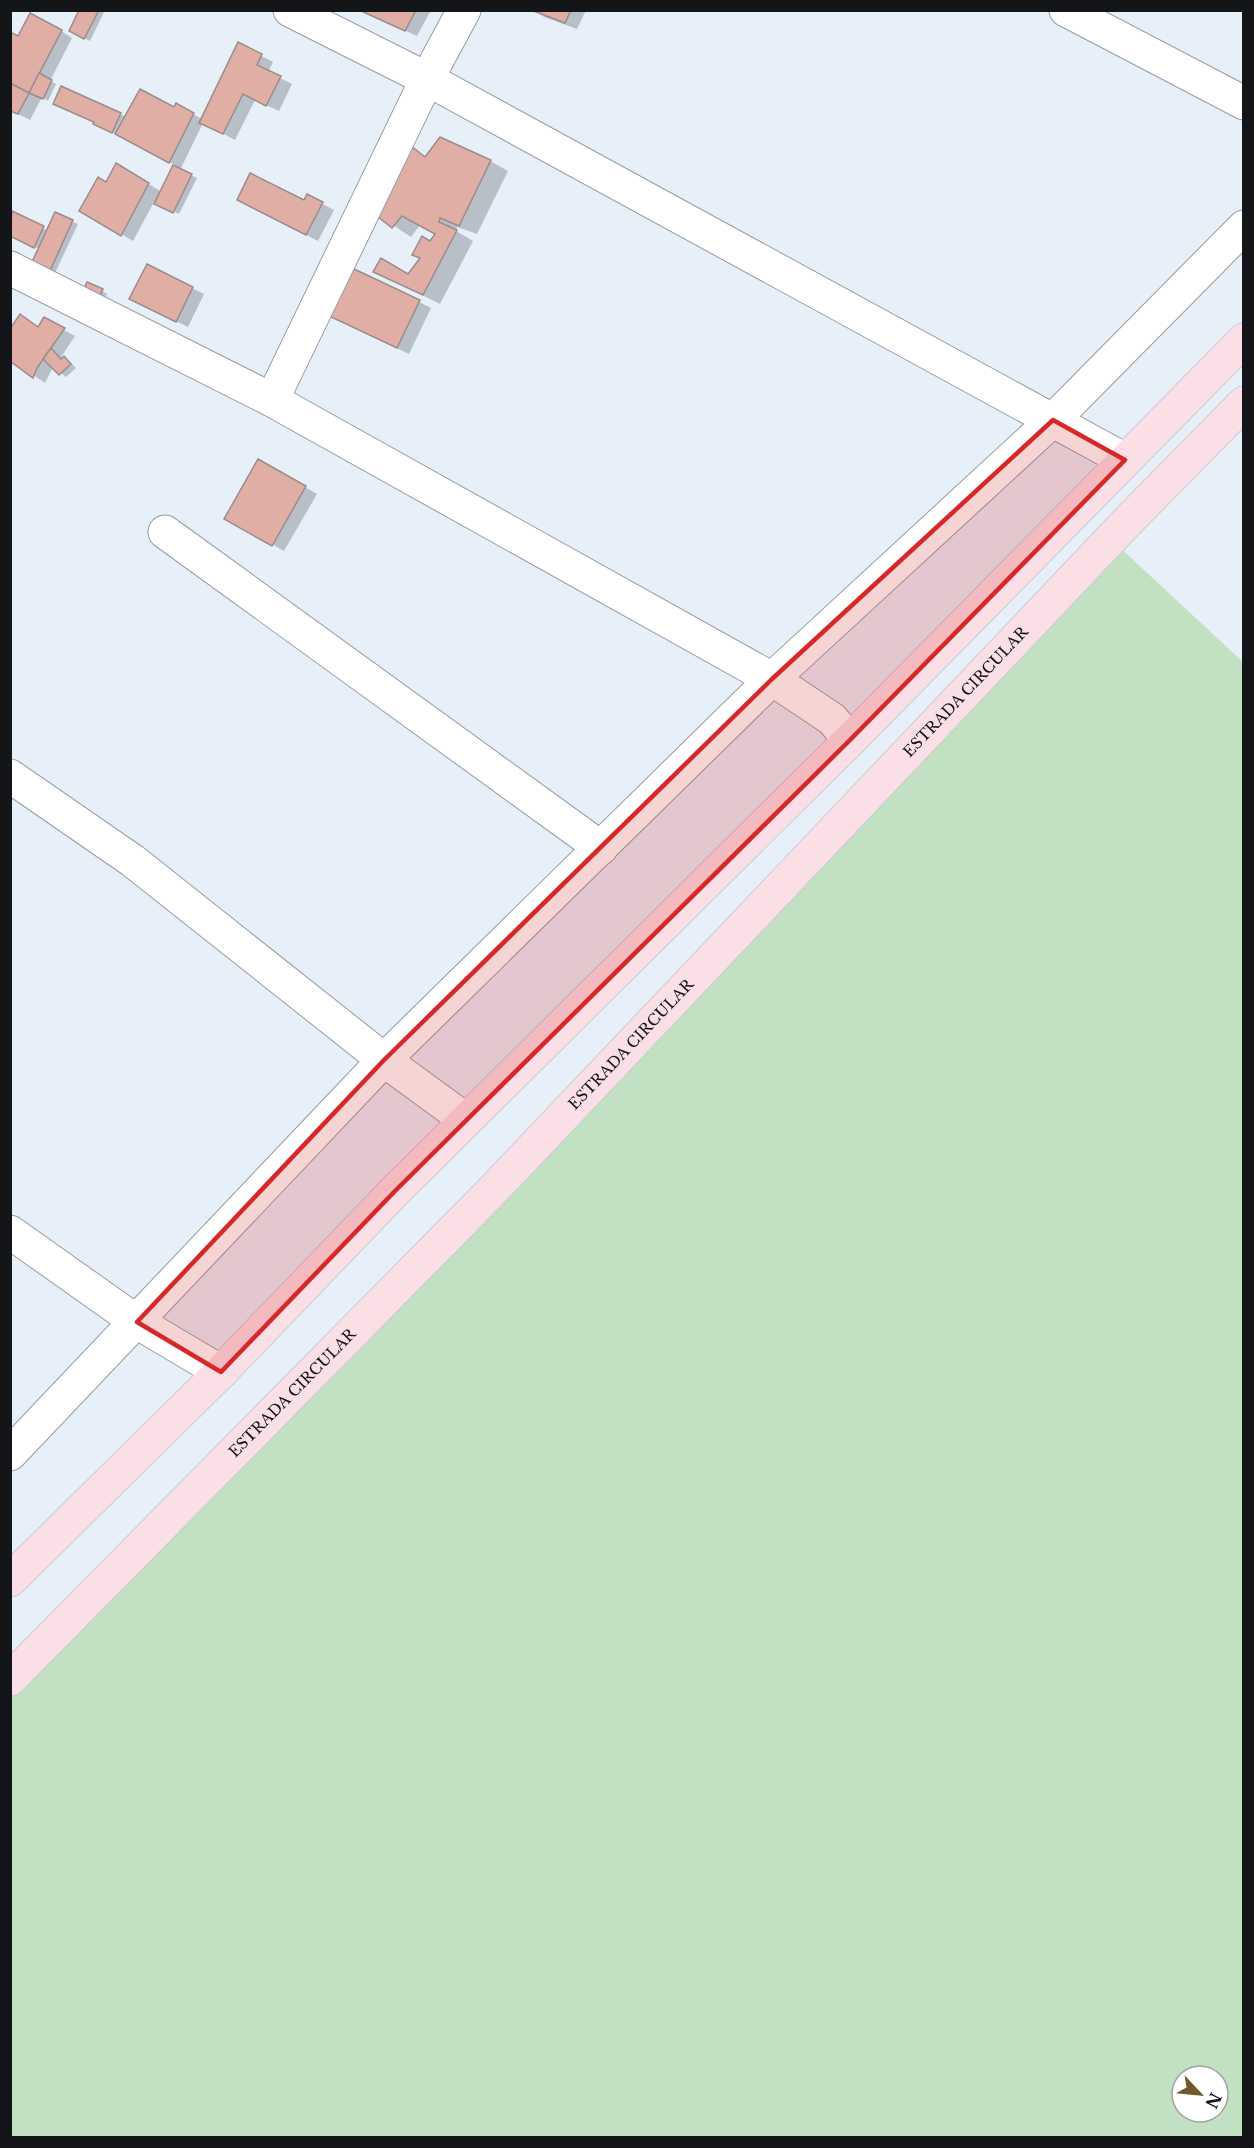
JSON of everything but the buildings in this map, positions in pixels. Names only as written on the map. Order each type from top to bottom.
[{"type":"main road","points":[[10,1580],[221,1372],[466,1120],[850,740],[1244,340]]},
{"type":"main road","name":"ESTRADA CIRCULAR","points":[[10,1679],[493,1190],[1102,548],[1244,403]]},
{"type":"street","points":[[290,10],[427,79],[1125,460]]},
{"type":"street","points":[[272,400],[427,79],[464,10]]},
{"type":"street","points":[[1066,10],[1244,103]]},
{"type":"street","points":[[10,1454],[384,1060],[772,679],[1053,420],[1244,226]]},
{"type":"street","points":[[10,268],[272,400],[772,679],[832,719],[850,740]]},
{"type":"street","points":[[165,532],[601,848]]},
{"type":"street","points":[[10,776],[133,861],[384,1060],[466,1120]]},
{"type":"street","points":[[10,1232],[137,1322],[221,1372]]},
{"type":"highlighted area","points":[[1053,420],[1125,460],[850,740],[395,1191],[221,1372],[137,1322],[384,1060],[772,679]]},
{"type":"green space","points":[[1101,530],[1243,662],[1243,2137],[11,2137],[10,1680]]}]
